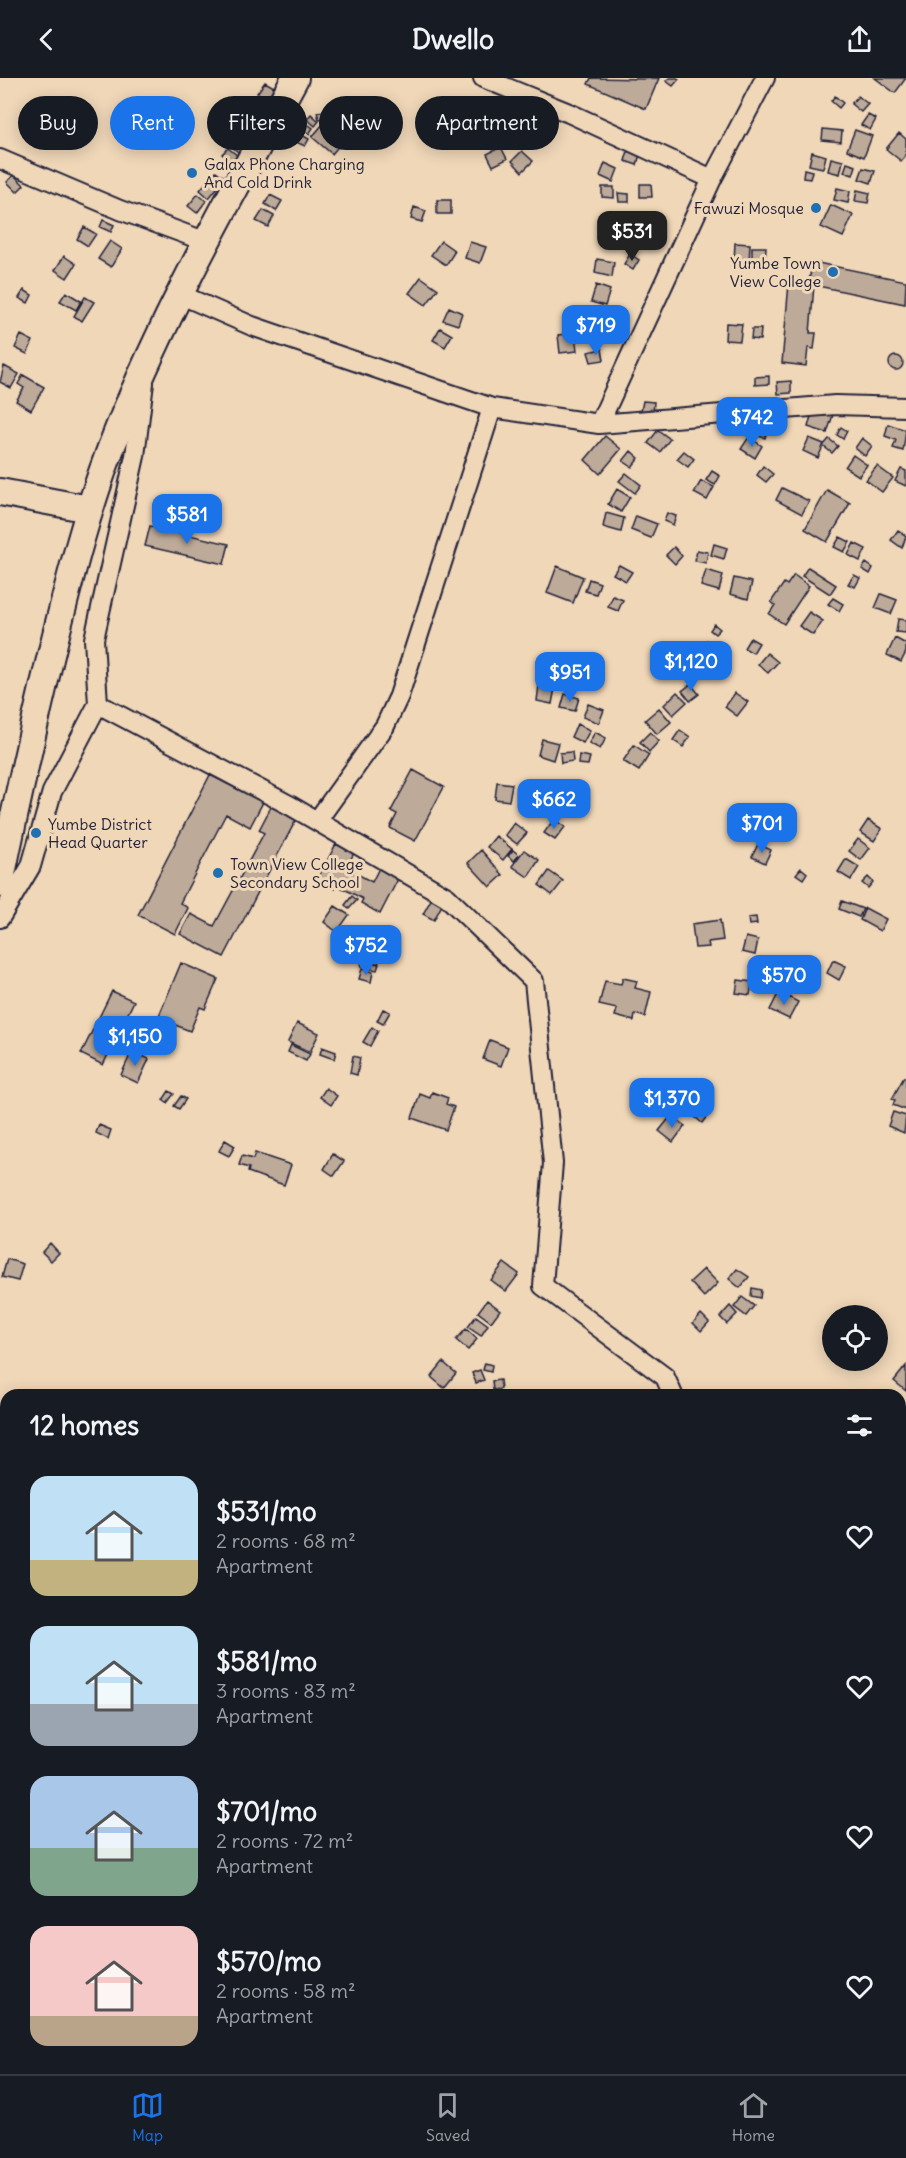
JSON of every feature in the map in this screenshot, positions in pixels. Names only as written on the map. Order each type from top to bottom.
[{"type":"main road","points":[[0,884],[21,780],[89,509],[145,366],[179,294],[295,78]]},
{"type":"main road","points":[[0,492],[89,509]]},
{"type":"street","points":[[483,78],[569,113],[712,179]]},
{"type":"street","points":[[599,424],[712,179],[765,78]]},
{"type":"street","points":[[0,159],[120,210],[207,242]]},
{"type":"street","points":[[179,294],[252,326],[492,408],[599,424],[834,405],[906,407]]},
{"type":"street","points":[[0,918],[31,866],[52,792],[98,704],[94,639],[135,456],[145,366]]},
{"type":"street","points":[[317,821],[385,726],[399,696],[492,408]]},
{"type":"street","points":[[98,704],[317,821],[447,897],[534,981],[553,1163],[543,1286],[665,1377],[670,1389]]},
{"type":"building","points":[[591,78],[659,78],[646,109],[588,84]]},
{"type":"building","points":[[669,78],[679,79],[673,86],[666,81]]},
{"type":"building","points":[[875,78],[906,78],[895,93]]},
{"type":"building","points":[[265,82],[274,87],[269,96],[257,93]]},
{"type":"building","points":[[835,96],[843,103],[839,108],[831,101]]},
{"type":"building","points":[[858,96],[868,104],[861,112],[851,104]]},
{"type":"building","points":[[311,114],[319,121],[315,126],[307,119]]},
{"type":"building","points":[[868,115],[876,119],[870,130],[861,125]]},
{"type":"building","points":[[307,124],[313,128],[309,134],[307,132]]},
{"type":"building","points":[[319,129],[319,143],[312,137]]},
{"type":"building","points":[[823,129],[842,131],[841,142],[822,140]]},
{"type":"building","points":[[855,130],[872,136],[864,157],[847,150]]},
{"type":"building","points":[[899,133],[906,139],[906,155],[901,161],[886,149]]},
{"type":"building","points":[[226,150],[230,150],[238,156],[232,162],[222,154]]},
{"type":"building","points":[[236,150],[248,151],[243,156]]},
{"type":"building","points":[[495,150],[502,150],[507,159],[493,166],[487,154]]},
{"type":"building","points":[[522,151],[533,161],[522,172],[512,161]]},
{"type":"building","points":[[628,151],[640,154],[637,165],[625,161]]},
{"type":"building","points":[[812,152],[826,156],[823,168],[809,165]]},
{"type":"building","points":[[831,158],[843,161],[840,174],[828,171]]},
{"type":"building","points":[[605,163],[618,169],[613,182],[600,176]]},
{"type":"building","points":[[847,163],[856,166],[853,175],[844,172]]},
{"type":"building","points":[[863,168],[875,171],[871,183],[859,179]]},
{"type":"building","points":[[804,169],[812,171],[810,179],[803,178]]},
{"type":"building","points":[[216,171],[224,177],[218,185],[210,179]]},
{"type":"building","points":[[14,175],[24,185],[17,192],[7,182]]},
{"type":"building","points":[[208,180],[217,188],[209,198],[200,190]]},
{"type":"building","points":[[640,184],[651,184],[652,197],[640,197]]},
{"type":"building","points":[[602,187],[614,187],[614,198],[602,197]]},
{"type":"building","points":[[837,188],[850,191],[848,203],[834,200]]},
{"type":"building","points":[[857,190],[870,193],[868,203],[855,201]]},
{"type":"building","points":[[618,193],[629,194],[629,202],[619,202]]},
{"type":"building","points":[[198,194],[206,201],[197,213],[188,206]]},
{"type":"building","points":[[270,195],[282,201],[276,211],[265,204]]},
{"type":"building","points":[[437,200],[451,200],[451,214],[437,214]]},
{"type":"building","points":[[831,205],[853,215],[843,237],[821,227]]},
{"type":"building","points":[[414,207],[426,211],[422,222],[411,219]]},
{"type":"building","points":[[263,210],[274,216],[268,227],[256,221]]},
{"type":"building","points":[[103,220],[114,225],[111,232],[100,227]]},
{"type":"building","points":[[84,227],[96,234],[88,246],[77,239]]},
{"type":"building","points":[[110,241],[122,249],[111,267],[98,259]]},
{"type":"building","points":[[441,241],[455,251],[446,265],[431,255]]},
{"type":"building","points":[[470,242],[486,247],[480,263],[465,258]]},
{"type":"building","points":[[735,243],[750,244],[749,263],[734,261]]},
{"type":"building","points":[[752,247],[766,247],[765,262],[752,261]]},
{"type":"building","points":[[630,254],[639,260],[633,270],[624,264]]},
{"type":"building","points":[[64,256],[76,264],[67,278],[55,270]]},
{"type":"building","points":[[597,259],[614,262],[612,277],[595,273]]},
{"type":"building","points":[[813,262],[906,281],[905,304],[808,284]]},
{"type":"building","points":[[421,277],[438,289],[426,305],[409,293]]},
{"type":"building","points":[[789,283],[814,285],[810,333],[816,333],[814,349],[808,348],[806,366],[782,363]]},
{"type":"building","points":[[596,285],[610,290],[605,306],[591,302]]},
{"type":"building","points":[[24,290],[32,295],[28,303],[19,298]]},
{"type":"building","points":[[66,292],[81,301],[76,310],[60,301]]},
{"type":"building","points":[[85,297],[94,302],[82,321],[74,316]]},
{"type":"building","points":[[449,307],[462,313],[458,325],[443,320]]},
{"type":"building","points":[[726,323],[742,324],[740,341],[725,340]]},
{"type":"building","points":[[440,328],[452,335],[445,347],[433,340]]},
{"type":"building","points":[[752,329],[761,329],[760,340],[751,339]]},
{"type":"building","points":[[575,333],[577,351],[560,353],[558,335]]},
{"type":"building","points":[[21,335],[33,341],[27,354],[15,348]]},
{"type":"building","points":[[602,349],[604,360],[591,362],[588,352]]},
{"type":"building","points":[[896,356],[901,358],[903,363],[901,368],[896,370],[891,368],[889,363],[891,358]]},
{"type":"building","points":[[4,366],[19,374],[11,388],[0,382]]},
{"type":"building","points":[[23,375],[44,387],[31,410],[16,401],[24,388],[18,384]]},
{"type":"building","points":[[769,376],[769,384],[755,385],[755,377]]},
{"type":"building","points":[[791,381],[791,393],[778,394],[777,382]]},
{"type":"building","points":[[643,401],[654,402],[653,413],[641,411]]},
{"type":"building","points":[[813,409],[833,415],[827,433],[808,427]]},
{"type":"building","points":[[756,423],[768,427],[765,438],[752,434]]},
{"type":"building","points":[[888,424],[906,430],[903,451],[893,448],[896,440],[885,436]]},
{"type":"building","points":[[841,427],[847,431],[843,439],[837,435]]},
{"type":"building","points":[[658,430],[670,439],[660,452],[648,443]]},
{"type":"building","points":[[605,436],[621,449],[600,474],[585,460]]},
{"type":"building","points":[[749,437],[762,446],[755,458],[741,449]]},
{"type":"building","points":[[809,438],[824,444],[818,458],[803,451]]},
{"type":"building","points":[[862,438],[872,446],[865,456],[855,448]]},
{"type":"building","points":[[829,439],[838,446],[832,453],[823,446]]},
{"type":"building","points":[[631,451],[639,458],[632,467],[623,461]]},
{"type":"building","points":[[684,451],[694,459],[688,467],[677,459]]},
{"type":"building","points":[[853,455],[867,465],[859,476],[845,467]]},
{"type":"building","points":[[763,466],[773,474],[766,482],[757,475]]},
{"type":"building","points":[[877,466],[893,478],[882,492],[866,480]]},
{"type":"building","points":[[901,469],[906,471],[906,486],[895,481]]},
{"type":"building","points":[[712,471],[720,476],[715,485],[706,480]]},
{"type":"building","points":[[626,473],[641,485],[635,493],[619,481]]},
{"type":"building","points":[[701,481],[714,487],[707,500],[694,493]]},
{"type":"building","points":[[782,488],[809,501],[802,514],[776,500]]},
{"type":"building","points":[[617,489],[630,497],[621,512],[608,504]]},
{"type":"building","points":[[827,490],[850,503],[827,542],[805,529]]},
{"type":"building","points":[[606,513],[624,518],[621,532],[603,527]]},
{"type":"building","points":[[667,513],[676,516],[673,525],[664,521]]},
{"type":"building","points":[[636,516],[657,524],[651,538],[631,530]]},
{"type":"building","points":[[150,526],[229,544],[224,564],[145,546]]},
{"type":"building","points":[[898,530],[906,536],[902,548],[891,540]]},
{"type":"building","points":[[840,537],[850,542],[844,552],[834,547]]},
{"type":"building","points":[[854,543],[866,549],[860,561],[848,555]]},
{"type":"building","points":[[714,544],[727,548],[724,559],[711,555]]},
{"type":"building","points":[[674,547],[682,556],[675,564],[666,555]]},
{"type":"building","points":[[697,550],[708,552],[706,563],[695,561]]},
{"type":"building","points":[[866,563],[873,568],[870,574],[862,569]]},
{"type":"building","points":[[619,565],[632,572],[626,581],[613,574]]},
{"type":"building","points":[[557,566],[583,577],[573,603],[547,593]]},
{"type":"building","points":[[808,567],[836,585],[830,594],[802,576]]},
{"type":"building","points":[[706,570],[723,575],[719,591],[701,586]]},
{"type":"building","points":[[794,575],[809,586],[784,624],[769,614],[775,605],[771,602],[784,583],[787,585]]},
{"type":"building","points":[[854,575],[860,578],[855,587],[848,584]]},
{"type":"building","points":[[734,578],[752,582],[748,599],[730,594]]},
{"type":"building","points":[[589,579],[600,583],[596,594],[585,591]]},
{"type":"building","points":[[881,594],[897,600],[891,614],[875,608]]},
{"type":"building","points":[[613,596],[623,600],[618,611],[608,607]]},
{"type":"building","points":[[833,598],[843,604],[839,611],[828,604]]},
{"type":"building","points":[[809,612],[823,621],[813,635],[799,626]]},
{"type":"building","points":[[898,619],[906,620],[906,633],[896,632]]},
{"type":"building","points":[[714,624],[720,629],[715,634],[710,630]]},
{"type":"building","points":[[750,638],[759,643],[753,653],[744,648]]},
{"type":"building","points":[[895,638],[906,644],[906,652],[901,662],[887,655]]},
{"type":"building","points":[[707,640],[722,659],[711,667],[697,649]]},
{"type":"building","points":[[767,653],[778,662],[768,673],[758,664]]},
{"type":"building","points":[[691,684],[699,694],[690,701],[682,691]]},
{"type":"building","points":[[539,685],[555,688],[552,704],[537,701]]},
{"type":"building","points":[[677,692],[687,702],[673,715],[664,705]]},
{"type":"building","points":[[735,693],[748,702],[737,716],[725,707]]},
{"type":"building","points":[[565,694],[579,698],[575,711],[561,708]]},
{"type":"building","points":[[588,704],[604,710],[599,723],[583,717]]},
{"type":"building","points":[[659,708],[671,722],[657,734],[645,720]]},
{"type":"building","points":[[577,724],[590,730],[583,743],[571,737]]},
{"type":"building","points":[[680,730],[690,737],[683,747],[673,740]]},
{"type":"building","points":[[595,732],[606,738],[600,749],[589,743]]},
{"type":"building","points":[[650,732],[659,741],[649,752],[640,742]]},
{"type":"building","points":[[542,739],[558,743],[553,760],[538,755]]},
{"type":"building","points":[[634,745],[649,755],[639,771],[623,761]]},
{"type":"building","points":[[572,752],[573,761],[561,763],[560,753]]},
{"type":"building","points":[[579,755],[590,757],[588,765],[578,764]]},
{"type":"building","points":[[413,770],[444,787],[415,841],[390,828],[397,814],[391,811]]},
{"type":"building","points":[[210,775],[263,802],[250,827],[226,814],[180,903],[188,908],[175,934],[138,915]]},
{"type":"building","points":[[497,782],[512,784],[509,801],[495,799]]},
{"type":"building","points":[[543,785],[562,785],[562,804],[544,804]]},
{"type":"building","points":[[272,805],[297,818],[224,957],[180,934],[191,914],[214,926],[264,833],[259,830]]},
{"type":"building","points":[[554,819],[565,827],[555,840],[544,833]]},
{"type":"building","points":[[868,820],[882,829],[874,841],[860,832]]},
{"type":"building","points":[[514,823],[527,833],[517,844],[505,835]]},
{"type":"building","points":[[496,836],[512,849],[503,860],[487,847]]},
{"type":"building","points":[[858,839],[870,848],[861,860],[849,851]]},
{"type":"building","points":[[336,844],[354,853],[346,868],[372,882],[380,866],[399,877],[380,914],[361,903],[363,899],[337,885],[335,889],[317,880]]},
{"type":"building","points":[[758,844],[771,850],[765,863],[752,857]]},
{"type":"building","points":[[481,850],[503,875],[490,887],[468,863]]},
{"type":"building","points":[[513,850],[519,855],[514,861],[508,856]]},
{"type":"building","points":[[524,850],[539,860],[528,877],[512,866]]},
{"type":"building","points":[[846,859],[859,867],[851,880],[838,872]]},
{"type":"building","points":[[801,868],[807,873],[803,879],[796,874]]},
{"type":"building","points":[[549,871],[563,881],[552,895],[539,885]]},
{"type":"building","points":[[868,877],[873,882],[868,888],[862,883]]},
{"type":"building","points":[[352,896],[357,900],[349,909],[345,905]]},
{"type":"building","points":[[432,898],[443,903],[434,920],[423,914]]},
{"type":"building","points":[[842,901],[863,909],[859,917],[839,909]]},
{"type":"building","points":[[335,906],[349,915],[337,932],[324,922]]},
{"type":"building","points":[[865,908],[886,919],[880,931],[860,920]]},
{"type":"building","points":[[756,917],[757,924],[749,925],[748,918]]},
{"type":"building","points":[[720,920],[723,940],[708,942],[709,947],[695,948],[692,924]]},
{"type":"building","points":[[746,937],[758,940],[755,955],[742,952]]},
{"type":"building","points":[[368,939],[385,944],[378,964],[362,958]]},
{"type":"building","points":[[362,960],[379,964],[377,970],[361,967]]},
{"type":"building","points":[[833,960],[846,966],[839,980],[827,973]]},
{"type":"building","points":[[181,963],[218,979],[205,1009],[200,1007],[190,1031],[158,1018]]},
{"type":"building","points":[[797,963],[806,971],[801,978],[791,971]]},
{"type":"building","points":[[362,969],[373,972],[371,982],[359,979]]},
{"type":"building","points":[[623,978],[637,981],[635,988],[651,992],[645,1017],[635,1014],[634,1021],[615,1016],[617,1009],[599,1005],[605,981],[621,984]]},
{"type":"building","points":[[738,980],[752,982],[750,995],[736,993]]},
{"type":"building","points":[[112,991],[134,1001],[103,1065],[81,1054]]},
{"type":"building","points":[[779,992],[798,1002],[789,1019],[770,1010]]},
{"type":"building","points":[[383,1009],[390,1012],[383,1024],[377,1021]]},
{"type":"building","points":[[297,1023],[319,1033],[310,1052],[288,1042]]},
{"type":"building","points":[[372,1027],[378,1031],[370,1046],[363,1042]]},
{"type":"building","points":[[490,1040],[508,1047],[501,1066],[483,1059]]},
{"type":"building","points":[[291,1045],[310,1054],[306,1061],[288,1052]]},
{"type":"building","points":[[322,1047],[336,1052],[334,1059],[320,1054]]},
{"type":"building","points":[[132,1051],[149,1059],[138,1083],[121,1075]]},
{"type":"building","points":[[353,1056],[360,1058],[357,1075],[350,1073]]},
{"type":"building","points":[[904,1077],[906,1078],[906,1110],[893,1105],[895,1100],[892,1099]]},
{"type":"building","points":[[326,1088],[337,1096],[331,1105],[320,1097]]},
{"type":"building","points":[[169,1091],[174,1094],[167,1103],[163,1100]]},
{"type":"building","points":[[432,1092],[448,1098],[446,1104],[454,1107],[446,1130],[412,1118],[420,1094],[430,1098]]},
{"type":"building","points":[[181,1096],[186,1099],[179,1109],[174,1106]]},
{"type":"building","points":[[700,1101],[711,1111],[702,1123],[690,1113]]},
{"type":"building","points":[[893,1112],[906,1116],[904,1133],[888,1126]]},
{"type":"building","points":[[671,1116],[685,1126],[673,1142],[659,1131]]},
{"type":"building","points":[[99,1125],[111,1130],[108,1139],[96,1133]]},
{"type":"building","points":[[225,1140],[235,1146],[229,1156],[219,1151]]},
{"type":"building","points":[[255,1153],[291,1165],[284,1185],[248,1172],[249,1168],[239,1165],[242,1156],[253,1159]]},
{"type":"building","points":[[333,1154],[344,1161],[334,1176],[324,1169]]},
{"type":"building","points":[[50,1243],[59,1253],[51,1261],[42,1252]]},
{"type":"building","points":[[7,1259],[23,1264],[18,1281],[2,1277]]},
{"type":"building","points":[[504,1263],[519,1274],[506,1291],[491,1280]]},
{"type":"building","points":[[704,1269],[718,1283],[704,1297],[690,1282]]},
{"type":"building","points":[[737,1269],[749,1277],[740,1288],[729,1279]]},
{"type":"building","points":[[752,1288],[761,1290],[760,1298],[751,1296]]},
{"type":"building","points":[[742,1297],[754,1306],[746,1316],[734,1307]]},
{"type":"building","points":[[487,1300],[500,1310],[491,1322],[478,1312]]},
{"type":"building","points":[[730,1306],[737,1314],[727,1324],[720,1317]]},
{"type":"building","points":[[701,1314],[709,1322],[701,1331],[693,1323]]},
{"type":"building","points":[[476,1316],[488,1325],[481,1336],[468,1327]]},
{"type":"building","points":[[466,1329],[477,1339],[468,1350],[456,1340]]},
{"type":"building","points":[[443,1362],[456,1373],[444,1388],[431,1377]]},
{"type":"building","points":[[485,1363],[492,1365],[491,1372],[483,1370]]},
{"type":"building","points":[[906,1366],[906,1389],[894,1381]]},
{"type":"building","points":[[480,1370],[484,1380],[476,1383],[472,1373]]},
{"type":"building","points":[[500,1380],[501,1389],[493,1389],[492,1381]]},
{"type":"place","name":"Galax Phone Charging And Cold Drink","points":[[192,173]]},
{"type":"place","name":"Fawuzi Mosque","points":[[816,208]]},
{"type":"place","name":"Yumbe Town View College","points":[[833,272]]},
{"type":"place","name":"Yumbe District Head Quarter","points":[[36,833]]},
{"type":"place","name":"Town View College Secondary School","points":[[218,873]]}]
